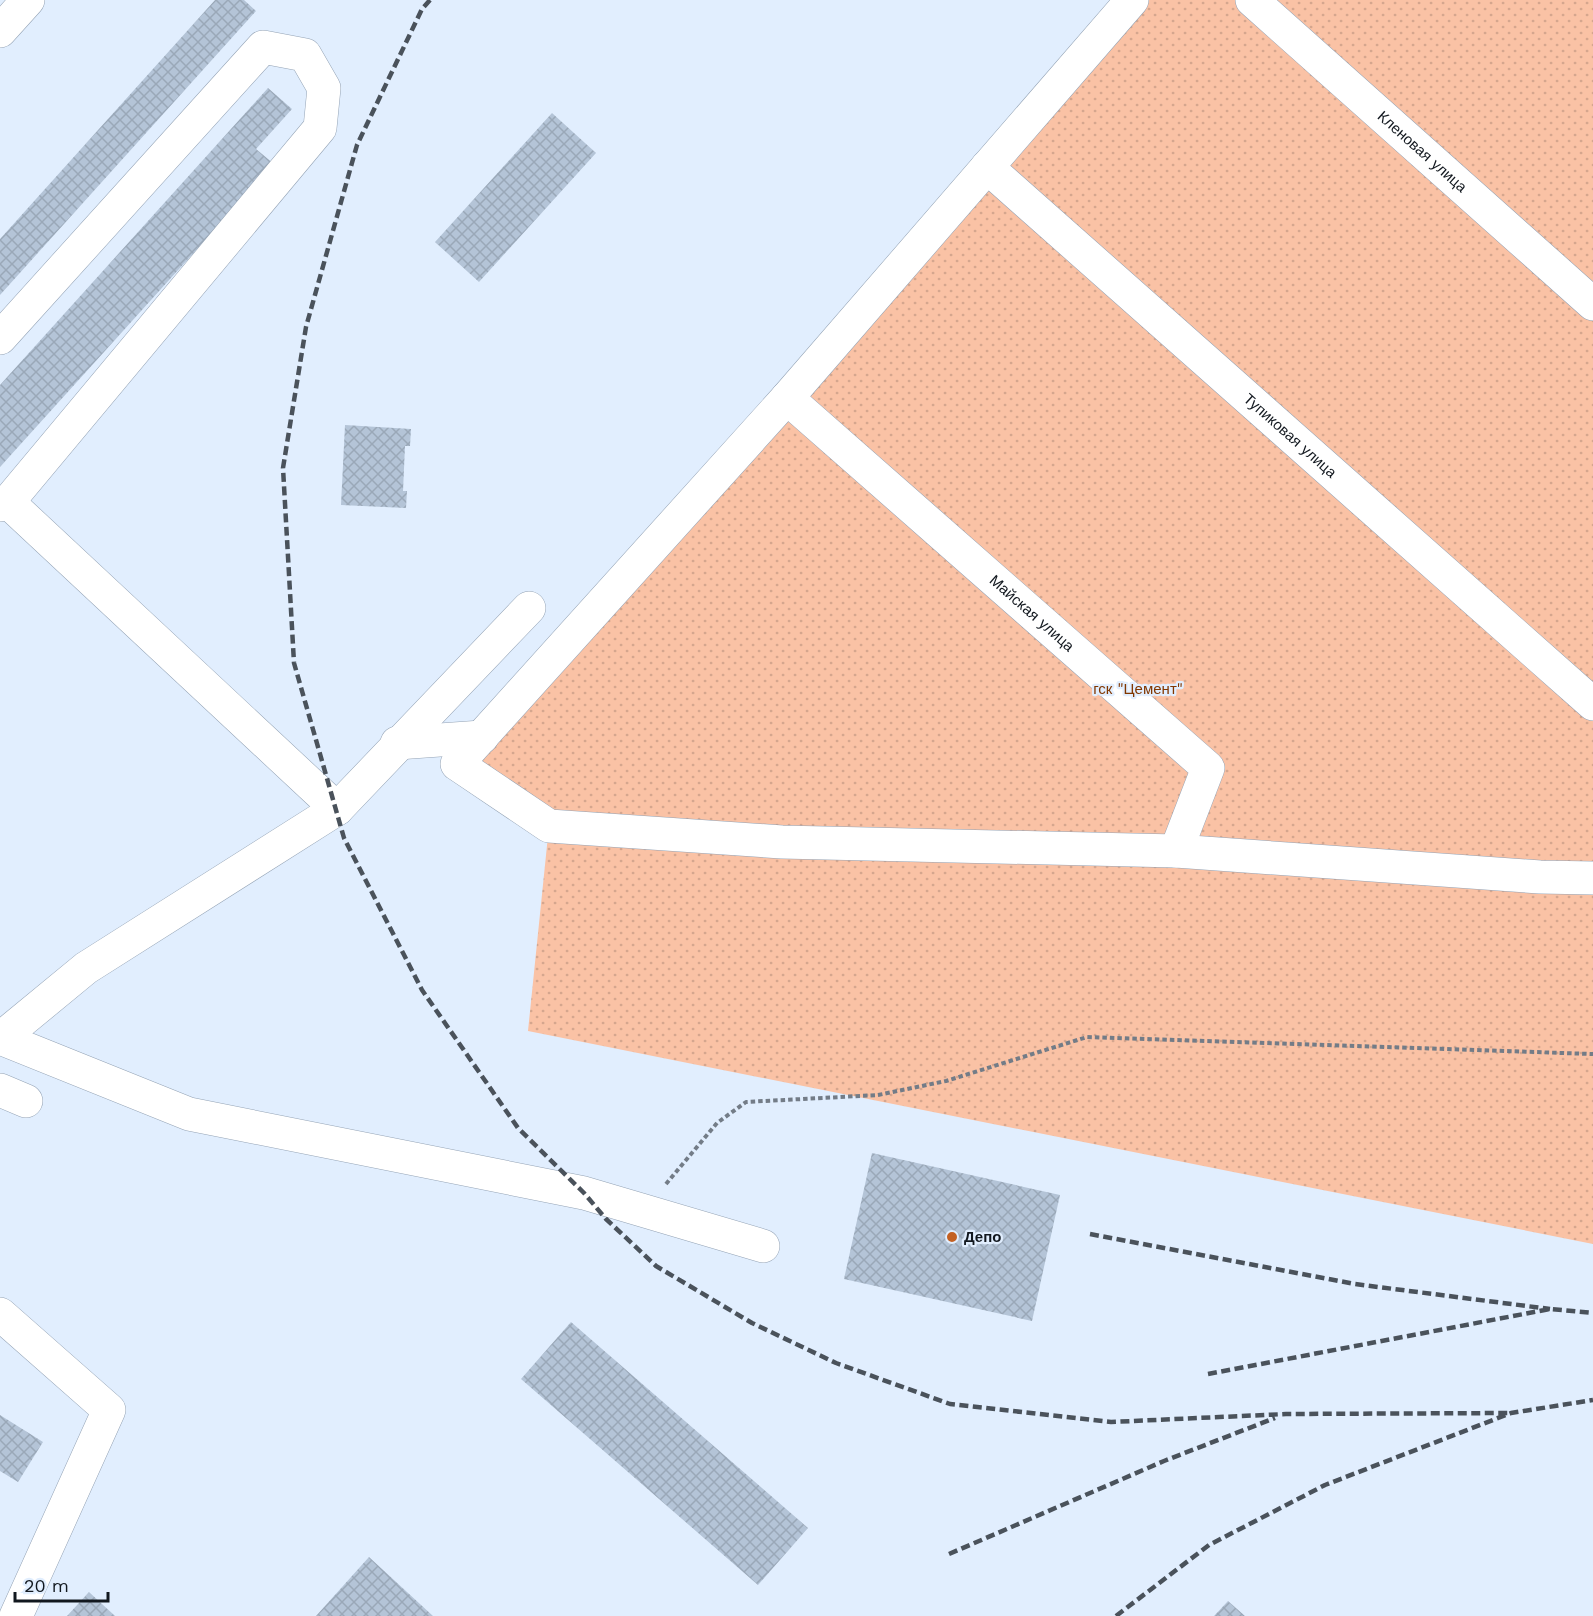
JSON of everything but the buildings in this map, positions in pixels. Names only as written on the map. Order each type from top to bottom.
[{"type":"main road","points":[[0,31],[27,0]]},
{"type":"main road","points":[[1132,0],[787,398],[457,764],[549,826],[782,842],[1176,851],[1539,877],[1593,878]]},
{"type":"main road","name":"Кленовая улица","points":[[1252,0],[1593,304]]},
{"type":"main road","points":[[0,338],[263,47],[305,55],[324,88],[320,128],[4,504],[337,809]]},
{"type":"main road","name":"Тупиковая улица","points":[[987,167],[1593,704]]},
{"type":"main road","name":"Майская улица","points":[[787,398],[1208,768],[1176,851]]},
{"type":"main road","points":[[529,608],[397,743],[337,809],[86,968],[0,1038],[189,1114],[584,1193],[763,1246]]},
{"type":"main road","points":[[397,743],[482,737]]},
{"type":"main road","points":[[0,1314],[109,1410],[16,1616]]},
{"type":"path","points":[[644,1211],[717,1123],[746,1102],[878,1095],[946,1081],[1087,1037],[1593,1054]]},
{"type":"green space","name":"гск \"Цемент\"","points":[[1132,0],[1593,0],[1593,1244],[528,1031],[549,826],[457,764]]},
{"type":"railway","points":[[430,0],[422,9],[357,145],[306,327],[283,468],[294,663],[344,838],[422,990],[518,1128],[584,1193],[606,1219],[656,1266],[752,1323],[836,1363],[950,1404],[1111,1422],[1286,1414],[1511,1413]]},
{"type":"railway","points":[[1090,1234],[1355,1284],[1550,1309]]},
{"type":"railway","points":[[1208,1374],[1550,1309],[1593,1313]]},
{"type":"railway","points":[[1116,1616],[1209,1545],[1325,1485],[1511,1413],[1593,1400]]},
{"type":"railway","points":[[949,1554],[1164,1461],[1275,1418]]},
{"type":"place","name":"Депо","points":[[952,1237]]}]
